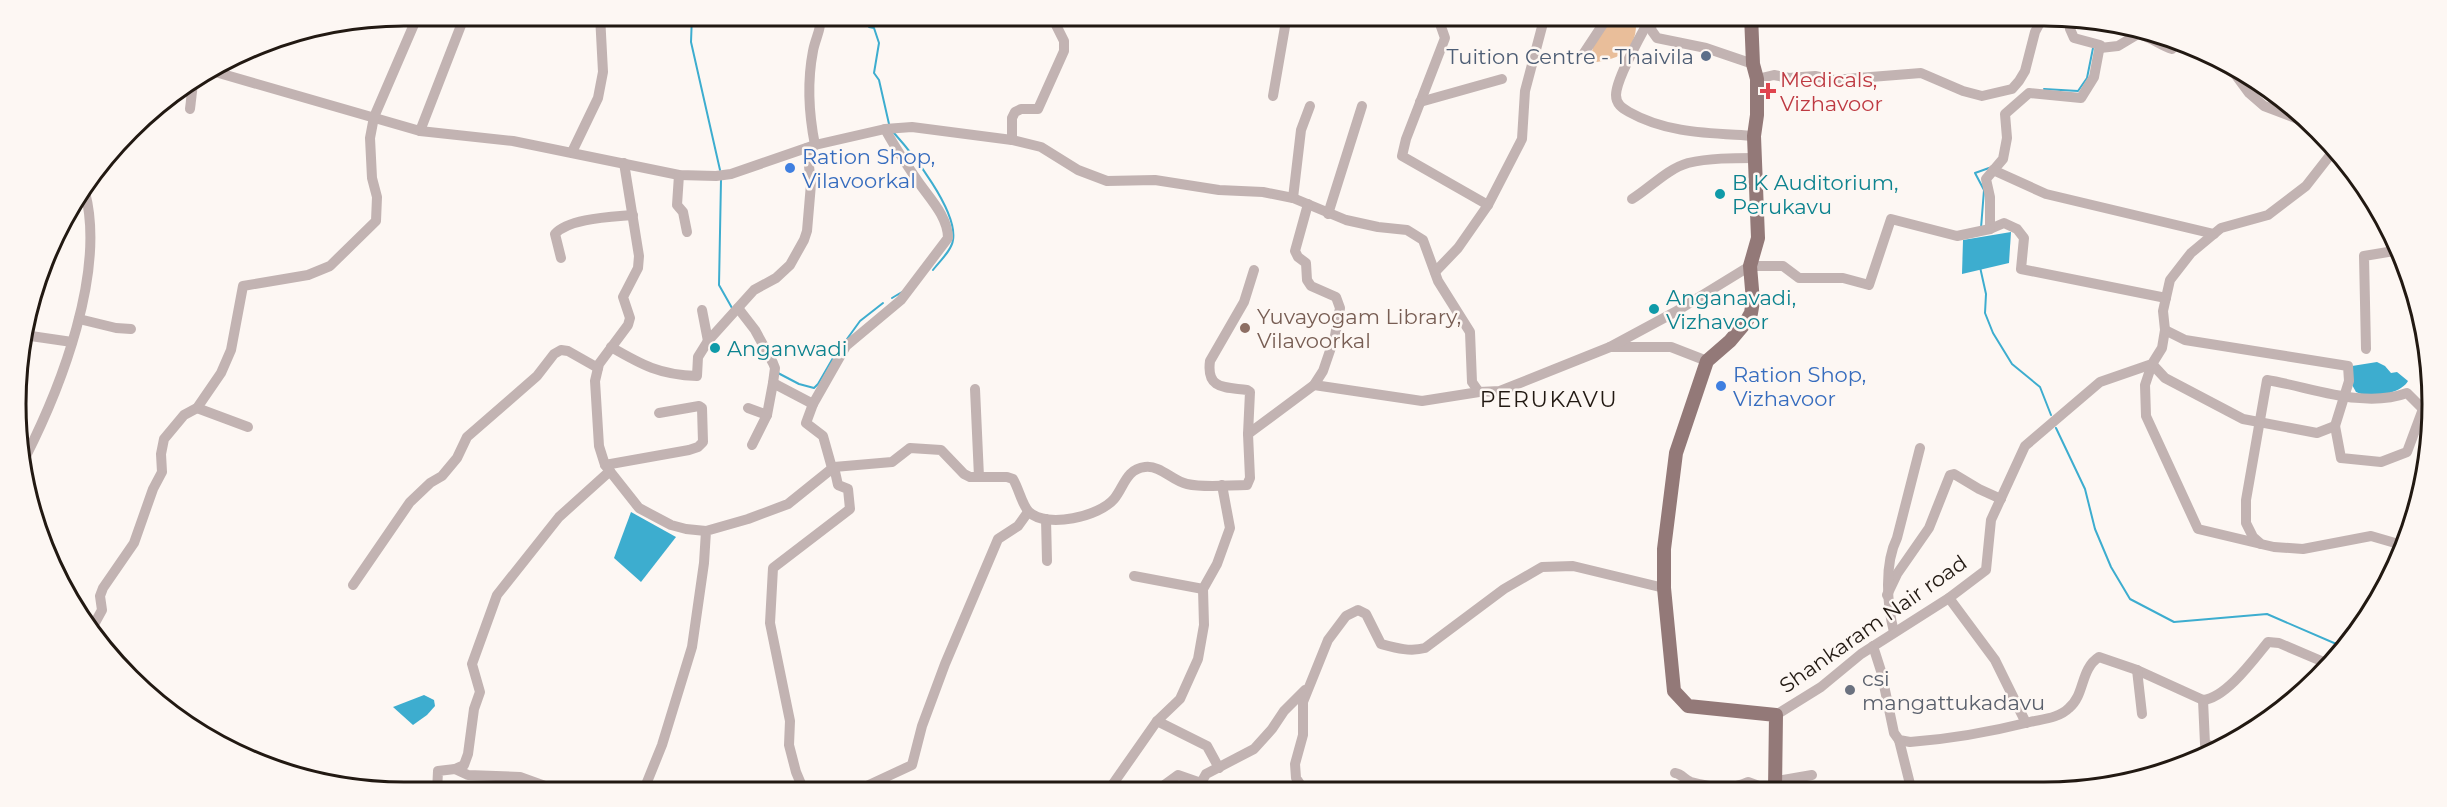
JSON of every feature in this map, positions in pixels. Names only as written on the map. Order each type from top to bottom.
[{"type":"main road","points":[[1751,25],[1753,64],[1757,79],[1757,115],[1754,136],[1758,238],[1750,266],[1753,301],[1751,313],[1746,322],[1730,341],[1707,361],[1676,453],[1664,549],[1664,588],[1674,691],[1688,706],[1776,715],[1773,782]]},
{"type":"street","points":[[95,622],[102,610],[100,596],[103,588],[134,543],[153,489],[162,472],[161,454],[164,439],[184,415],[197,408],[221,373],[231,350],[243,286],[308,275],[330,266],[376,221],[377,197],[372,178],[370,138],[374,117],[414,25]]},
{"type":"street","points":[[420,131],[461,25]]},
{"type":"street","points":[[572,152],[598,98],[603,72],[601,25]]},
{"type":"street","points":[[611,347],[647,368],[667,374],[697,376],[698,357],[708,341],[754,290],[776,278],[790,265],[807,231],[811,184],[809,86],[813,49],[820,25]]},
{"type":"street","points":[[1012,140],[1012,123],[1015,112],[1038,109],[1064,51],[1064,41],[1057,25]]},
{"type":"street","points":[[1273,96],[1285,25]]},
{"type":"street","points":[[1440,25],[1444,38],[1406,139],[1402,156],[1488,205]]},
{"type":"street","points":[[1435,272],[1458,249],[1488,205],[1522,139],[1525,91],[1542,25]]},
{"type":"street","points":[[1584,53],[1602,25]]},
{"type":"street","points":[[1641,25],[1618,84],[1616,98],[1618,104],[1647,122],[1683,131],[1754,136]]},
{"type":"street","points":[[1649,25],[1657,38],[1706,48],[1753,64]]},
{"type":"street","points":[[1984,230],[1990,197],[1986,179],[2003,159],[2007,138],[2005,114],[2025,70],[2039,25]]},
{"type":"street","points":[[1757,79],[1774,75],[1789,78],[1815,76],[1833,80],[1921,73],[1963,91],[1982,96],[2014,96],[2029,93],[2081,98],[2094,77],[2100,45],[2074,38],[2070,29],[2072,26]]},
{"type":"street","points":[[2100,48],[2118,46],[2134,37]]},
{"type":"street","points":[[220,73],[420,131],[487,137],[572,152],[678,175],[731,174],[811,147],[885,129],[927,128],[1012,140],[1050,151],[1078,170],[1107,181],[1155,180],[1218,190],[1263,192],[1293,198],[1329,214],[1363,224],[1407,230],[1423,240],[1435,272],[1470,332],[1472,382],[1479,392]]},
{"type":"street","points":[[1420,102],[1502,79]]},
{"type":"street","points":[[2240,81],[2249,93],[2264,106],[2288,115]]},
{"type":"street","points":[[190,91],[190,109]]},
{"type":"street","points":[[1293,198],[1301,130],[1310,106]]},
{"type":"street","points":[[1329,214],[1362,106]]},
{"type":"street","points":[[800,782],[789,745],[789,712],[770,623],[773,567],[850,509],[848,489],[838,485],[823,436],[806,423],[813,404],[846,346],[901,300],[948,238],[943,216],[914,177],[885,129]]},
{"type":"street","points":[[2330,156],[2306,186],[2268,215],[2221,228],[2191,254],[2170,280],[2163,311],[2162,348],[2152,364],[2145,385],[2146,416],[2198,529],[2274,548],[2303,549],[2371,536],[2395,543]]},
{"type":"street","points":[[1632,199],[1662,177],[1687,164],[1731,158],[1755,158]]},
{"type":"street","points":[[624,163],[639,256],[638,267],[623,297],[630,318],[628,325],[598,368],[595,381],[599,446],[607,468],[639,508],[671,525],[686,529],[706,531],[747,519],[788,504],[833,467],[892,462],[910,448],[925,447],[941,450],[964,474],[1013,479],[1028,512],[1046,519],[1069,520],[1100,509],[1114,500],[1128,475],[1146,467],[1158,469],[1185,484],[1246,485],[1249,482],[1250,392],[1213,383],[1209,367],[1210,361],[1244,302],[1254,270]]},
{"type":"street","points":[[1993,170],[2046,194],[2214,234]]},
{"type":"street","points":[[678,175],[677,205],[683,212],[687,232]]},
{"type":"street","points":[[29,451],[39,431],[72,342],[85,299],[92,232],[86,198]]},
{"type":"street","points":[[1248,434],[1314,385],[1331,351],[1340,308],[1336,297],[1311,286],[1307,280],[1306,263],[1298,257],[1295,250],[1308,204]]},
{"type":"street","points":[[561,258],[555,234],[558,230],[582,221],[633,215]]},
{"type":"street","points":[[1314,385],[1422,401],[1500,391],[1610,347],[1675,312],[1750,266],[1783,266],[1799,278],[1843,278],[1869,285],[1891,219],[1957,236],[2004,223],[2017,229],[2024,238],[2021,269],[2166,298]]},
{"type":"street","points":[[2366,349],[2364,256],[2390,252]]},
{"type":"street","points":[[702,310],[708,341]]},
{"type":"street","points":[[736,310],[755,330],[775,368],[767,415],[752,445]]},
{"type":"street","points":[[79,319],[116,328],[131,329]]},
{"type":"street","points":[[2164,330],[2185,340],[2348,366],[2349,381],[2346,396],[2335,426],[2341,458],[2381,462],[2407,452],[2421,416]]},
{"type":"street","points":[[32,336],[72,342]]},
{"type":"street","points":[[1610,347],[1671,347],[1707,361]]},
{"type":"street","points":[[353,585],[410,502],[430,483],[442,476],[457,458],[467,437],[537,376],[554,354],[561,350],[568,351],[598,368]]},
{"type":"street","points":[[2152,364],[2165,378],[2243,419],[2317,433],[2335,426]]},
{"type":"street","name":"Shankaram Nair road","points":[[1776,715],[1821,687],[1873,646],[1949,598],[1986,570],[1991,520],[2025,446],[2100,382],[2152,364]]},
{"type":"street","points":[[2261,544],[2253,537],[2246,523],[2246,500],[2267,380],[2346,396],[2391,399],[2407,393],[2422,408]]},
{"type":"street","points":[[773,383],[813,404]]},
{"type":"street","points":[[975,389],[979,477]]},
{"type":"street","points":[[437,782],[438,771],[455,769],[464,765],[468,754],[474,709],[480,692],[472,664],[497,595],[559,517],[607,468],[689,450],[698,447],[703,442],[702,408],[699,406],[659,413]]},
{"type":"street","points":[[197,408],[248,426]]},
{"type":"street","points":[[748,408],[767,415]]},
{"type":"street","points":[[1894,633],[1887,595],[1891,550],[1897,538],[1920,448]]},
{"type":"street","points":[[1887,595],[1897,574],[1929,528],[1950,475],[1954,474],[2001,499]]},
{"type":"street","points":[[1114,782],[1157,721],[1180,699],[1198,659],[1204,624],[1203,589],[1217,564],[1230,528],[1222,485]]},
{"type":"street","points":[[875,782],[912,765],[922,726],[945,664],[998,539],[1018,526],[1028,512]]},
{"type":"street","points":[[1046,519],[1047,561]]},
{"type":"street","points":[[647,782],[662,745],[692,647],[706,531]]},
{"type":"street","points":[[1299,782],[1296,778],[1295,764],[1303,735],[1302,702],[1329,640],[1346,616],[1358,610],[1366,614],[1381,644],[1400,649],[1418,650],[1425,648],[1504,589],[1542,567],[1573,566],[1664,588]]},
{"type":"street","points":[[1134,576],[1203,589]]},
{"type":"street","points":[[1949,598],[1995,660],[2026,723]]},
{"type":"street","points":[[1899,740],[1910,742],[1979,735],[2056,716],[2074,702],[2089,663],[2099,657],[2137,670],[2203,700],[2212,699],[2230,685],[2268,642],[2278,643],[2321,661]]},
{"type":"street","points":[[1873,646],[1881,671],[1894,733],[1899,740],[1910,782]]},
{"type":"street","points":[[2137,670],[2142,714]]},
{"type":"street","points":[[1202,782],[1206,774],[1254,749],[1284,711],[1307,688]]},
{"type":"street","points":[[2203,700],[2205,744],[2207,745]]},
{"type":"street","points":[[1157,721],[1207,746],[1219,768]]},
{"type":"street","points":[[455,769],[468,774],[520,777],[534,782]]},
{"type":"street","points":[[1675,773],[1696,782]]},
{"type":"street","points":[[1168,782],[1178,775],[1198,782]]},
{"type":"street","points":[[1789,782],[1812,775]]},
{"type":"shaded area","points":[[1598,25],[1636,25],[1633,40],[1625,51],[1613,58],[1597,62],[1591,58]]},
{"type":"water","points":[[2011,232],[2009,263],[1962,274],[1963,240]]},
{"type":"water","points":[[2377,362],[2391,373],[2397,372],[2408,381],[2397,390],[2381,395],[2369,396],[2356,392],[2351,383],[2352,366]]},
{"type":"water","points":[[631,512],[676,537],[641,582],[614,558]]},
{"type":"water","points":[[424,695],[434,700],[435,706],[413,725],[393,707]]},
{"type":"waterway","points":[[692,25],[691,42],[720,170]]},
{"type":"waterway","points":[[869,27],[874,28],[879,43],[874,73],[879,80],[889,124]]},
{"type":"waterway","points":[[2044,89],[2078,91],[2087,78],[2093,48]]},
{"type":"waterway","points":[[894,133],[932,183],[953,228],[950,248],[933,270]]},
{"type":"waterway","points":[[1981,228],[1984,190],[1975,173],[1989,168]]},
{"type":"waterway","points":[[721,180],[719,285],[732,308]]},
{"type":"waterway","points":[[1980,267],[1986,294],[1985,313],[1993,333],[2012,364],[2040,387],[2051,415]]},
{"type":"waterway","points":[[892,298],[902,292]]},
{"type":"waterway","points":[[847,339],[860,321],[883,303]]},
{"type":"waterway","points":[[778,373],[799,384],[814,388],[833,358]]},
{"type":"waterway","points":[[2056,428],[2085,489],[2095,529],[2111,567],[2130,599],[2174,622],[2267,614],[2335,644]]},
{"type":"place","name":"Tuition Centre - Thaivila","points":[[1706,56]]},
{"type":"place","name":"Medicals, Vizhavoor","points":[[1768,91]]},
{"type":"place","name":"Ration Shop, Vilavoorkal","points":[[790,168]]},
{"type":"place","name":"B K Auditorium, Perukavu","points":[[1720,194]]},
{"type":"place","name":"Anganavadi, Vizhavoor","points":[[1654,309]]},
{"type":"place","name":"Yuvayogam Library, Vilavoorkal","points":[[1245,328]]},
{"type":"place","name":"Anganwadi","points":[[715,348]]},
{"type":"place","name":"Ration Shop, Vizhavoor","points":[[1721,386]]},
{"type":"place","name":"csi mangattukadavu","points":[[1850,690]]},
{"type":"district","name":"PERUKAVU","points":[[1549,399]]}]
